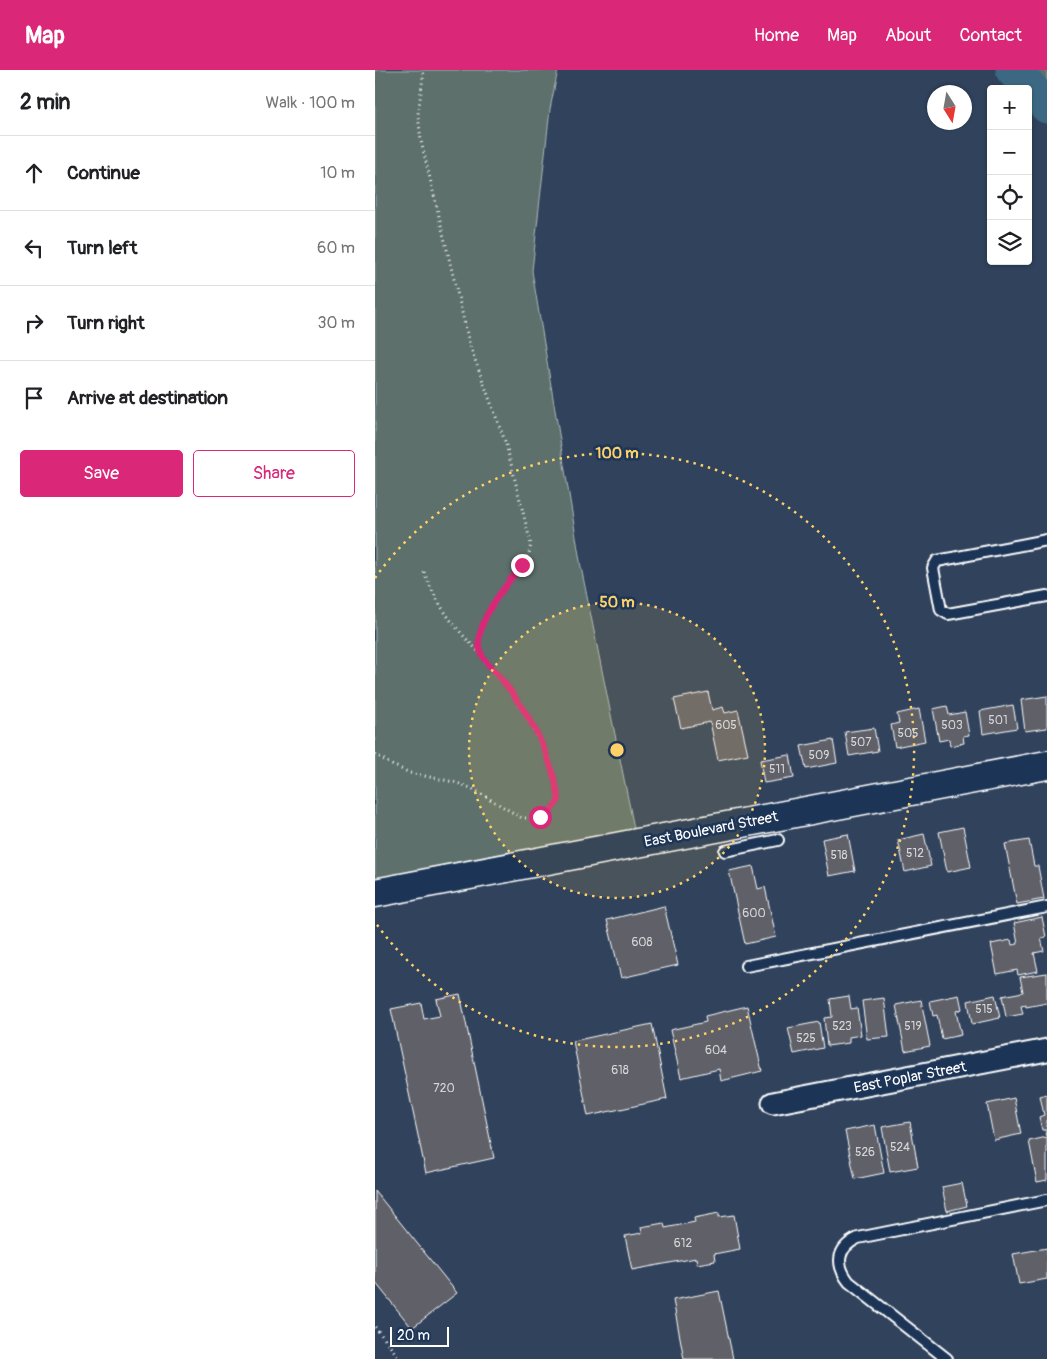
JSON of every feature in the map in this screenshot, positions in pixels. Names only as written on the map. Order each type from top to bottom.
[{"type":"main road","name":"East Boulevard Street","points":[[375,893],[1047,765]]},
{"type":"street","name":"East Poplar Street","points":[[773,1103],[1047,1050]]},
{"type":"lane","points":[[1047,540],[937,562],[933,568],[941,610],[948,614],[1047,596]]},
{"type":"lane","points":[[725,851],[778,840]]},
{"type":"lane","points":[[747,966],[1047,907]]},
{"type":"lane","points":[[947,1359],[849,1282],[844,1275],[840,1262],[846,1245],[858,1238],[1047,1200]]},
{"type":"path","points":[[424,70],[418,114],[421,141],[470,346],[506,444],[531,544],[529,554],[491,609],[482,627],[478,643],[480,653]]},
{"type":"path","points":[[375,754],[410,773],[454,782],[471,788],[522,818],[533,818],[549,813],[559,800],[553,772],[537,732],[506,685],[444,613],[433,595],[424,572]]},
{"type":"path","points":[[375,1326],[400,1359]]},
{"type":"shaded area","points":[[375,70],[558,70],[550,109],[532,271],[581,567],[637,843],[375,893]]},
{"type":"shaded area","points":[[1013,70],[1047,70],[1047,106],[1032,90],[1032,85],[1027,85]]},
{"type":"building","points":[[708,692],[712,710],[723,707],[725,713],[738,710],[748,754],[718,760],[710,722],[681,728],[674,699]]},
{"type":"building","points":[[1047,696],[1047,728],[1025,731],[1021,700]]},
{"type":"building","points":[[1013,705],[1017,728],[983,734],[980,711]]},
{"type":"building","points":[[947,706],[949,715],[965,712],[969,735],[963,736],[964,743],[950,746],[949,739],[939,741],[933,709]]},
{"type":"building","points":[[919,709],[925,741],[895,747],[891,725],[899,723],[897,714]]},
{"type":"building","points":[[874,728],[878,751],[849,756],[845,732]]},
{"type":"building","points":[[833,740],[837,763],[806,769],[801,746]]},
{"type":"building","points":[[790,755],[794,778],[764,783],[760,760]]},
{"type":"building","points":[[963,827],[971,867],[947,872],[939,832]]},
{"type":"building","points":[[848,834],[855,871],[829,876],[822,839]]},
{"type":"building","points":[[924,834],[931,866],[905,872],[898,840]]},
{"type":"building","points":[[1029,840],[1034,866],[1038,866],[1044,899],[1017,904],[1005,844]]},
{"type":"building","points":[[753,866],[758,889],[765,887],[776,937],[745,944],[729,871]]},
{"type":"building","points":[[664,906],[678,965],[621,978],[607,920]]},
{"type":"building","points":[[1042,917],[1046,937],[1041,938],[1044,951],[1034,953],[1038,971],[1018,975],[1017,970],[997,974],[991,944],[1011,940],[1012,945],[1018,944],[1014,923]]},
{"type":"building","points":[[1047,973],[1047,1003],[1026,1007],[1026,1005],[1021,1006],[1023,1014],[1006,1017],[1002,996],[1023,992],[1020,977]]},
{"type":"building","points":[[460,994],[494,1158],[426,1173],[391,1009],[421,1003],[424,1019],[440,1016],[436,999]]},
{"type":"building","points":[[959,995],[962,1009],[956,1011],[961,1035],[942,1039],[937,1015],[933,1016],[930,1001]]},
{"type":"building","points":[[995,995],[1000,1018],[972,1024],[968,1001]]},
{"type":"building","points":[[849,996],[851,1009],[857,1008],[861,1035],[849,1037],[849,1043],[827,1046],[824,1018],[832,1017],[830,999]]},
{"type":"building","points":[[884,998],[889,1037],[867,1039],[862,1001]]},
{"type":"building","points":[[921,1000],[930,1046],[905,1051],[896,1005]]},
{"type":"building","points":[[747,1006],[762,1071],[721,1081],[719,1069],[681,1078],[670,1030],[706,1022],[705,1016]]},
{"type":"building","points":[[819,1022],[823,1048],[794,1054],[788,1028]]},
{"type":"building","points":[[652,1024],[667,1099],[588,1116],[573,1041]]},
{"type":"building","points":[[1047,1094],[1047,1136],[1045,1130],[1042,1130],[1039,1117],[1044,1115],[1040,1096]]},
{"type":"building","points":[[1014,1098],[1021,1134],[994,1140],[987,1104]]},
{"type":"building","points":[[910,1122],[918,1167],[890,1172],[882,1127]]},
{"type":"building","points":[[875,1125],[884,1173],[855,1179],[845,1131]]},
{"type":"building","points":[[1047,1137],[1047,1180],[1037,1182],[1029,1141]]},
{"type":"building","points":[[962,1183],[967,1206],[947,1211],[942,1187]]},
{"type":"building","points":[[375,1191],[457,1293],[412,1328],[375,1282]]},
{"type":"building","points":[[719,1213],[719,1217],[734,1215],[740,1249],[714,1254],[715,1261],[697,1264],[696,1258],[632,1270],[625,1236],[642,1233],[641,1227],[664,1223],[665,1228],[695,1222],[694,1218]]},
{"type":"building","points":[[1047,1248],[1047,1279],[1019,1284],[1013,1254]]},
{"type":"building","points":[[719,1291],[733,1359],[684,1359],[673,1300]]},
{"type":"waterway","points":[[1013,70],[1047,106]]},
{"type":"route","points":[[522,565],[491,609],[482,627],[478,643],[480,653],[506,685],[537,732],[553,772],[559,800],[549,813],[540,817]]}]
